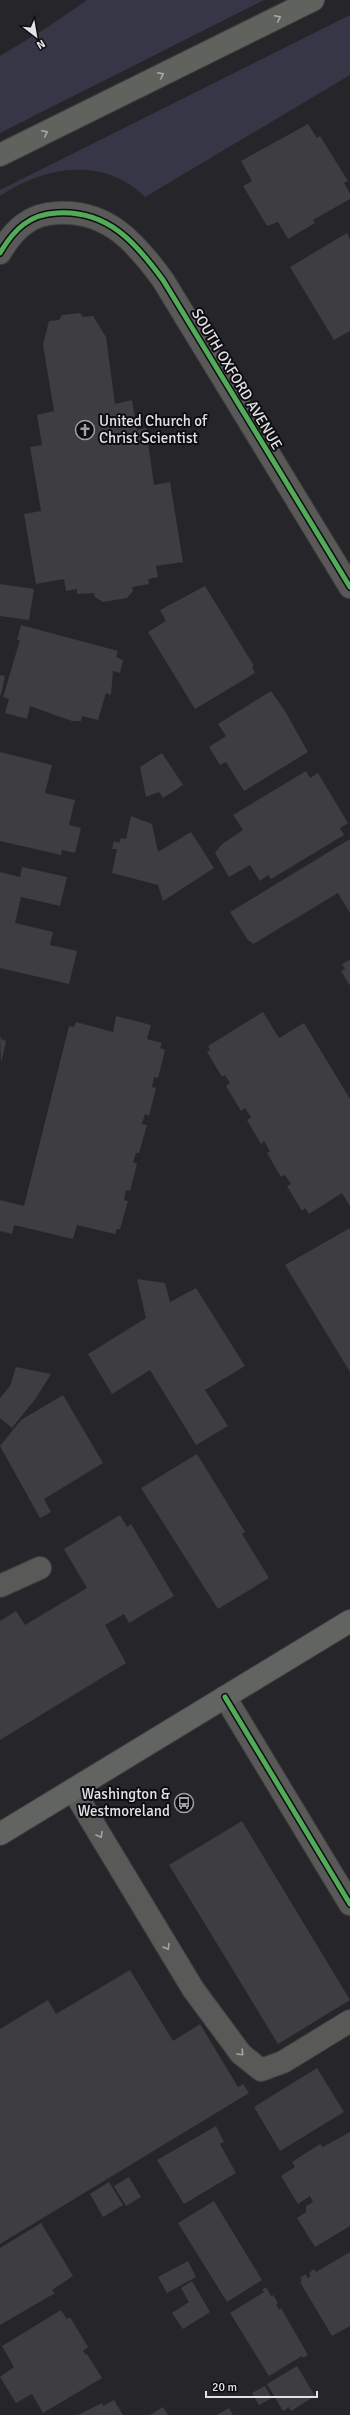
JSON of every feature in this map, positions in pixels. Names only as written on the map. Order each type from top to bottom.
[{"type":"highway","points":[[0,155],[313,0]]},
{"type":"main road","points":[[0,1834],[350,1621]]},
{"type":"street","name":"SOUTH OXFORD AVENUE","points":[[0,253],[17,231],[42,213],[77,212],[102,220],[122,234],[145,256],[163,280],[350,587]]},
{"type":"street","points":[[0,1586],[40,1568]]},
{"type":"street","points":[[225,1697],[350,1904]]},
{"type":"street","points":[[73,1790],[193,1989],[241,2054],[261,2070],[283,2062],[350,2021]]},
{"type":"shaded area","points":[[87,0],[264,0],[0,133],[0,56],[48,27]]},
{"type":"shaded area","points":[[350,15],[350,75],[145,197],[129,184],[111,175],[93,171],[74,170],[54,172],[35,178],[0,196],[0,190]]},
{"type":"building","points":[[308,124],[317,138],[320,136],[348,181],[344,183],[350,194],[350,199],[313,220],[315,223],[288,239],[278,222],[267,226],[243,186],[252,181],[241,161]]},
{"type":"building","points":[[347,233],[350,239],[350,331],[334,340],[290,267]]},
{"type":"building","points":[[80,313],[83,317],[93,316],[106,337],[115,404],[132,400],[137,430],[146,428],[154,485],[170,482],[183,562],[156,566],[158,577],[148,579],[149,584],[132,587],[133,591],[127,598],[103,602],[95,597],[94,593],[77,594],[77,589],[66,591],[64,579],[36,584],[24,514],[41,511],[30,447],[42,445],[37,415],[54,411],[43,345],[49,321],[59,320],[62,315]]},
{"type":"building","points":[[0,584],[34,589],[29,620],[0,616]]},
{"type":"building","points":[[205,586],[254,666],[252,667],[255,673],[195,709],[148,632],[166,621],[160,610]]},
{"type":"building","points":[[21,625],[118,651],[116,657],[123,660],[120,673],[113,671],[111,695],[106,693],[98,720],[82,716],[81,721],[72,721],[30,706],[27,719],[5,713],[9,699],[3,697],[20,640],[17,640]]},
{"type":"building","points":[[0,675],[5,676],[1,695],[0,695]]},
{"type":"building","points":[[271,691],[285,711],[308,752],[244,791],[226,762],[220,765],[209,747],[226,736],[218,724]]},
{"type":"building","points":[[0,752],[52,765],[45,793],[75,800],[69,825],[81,828],[75,853],[62,850],[61,855],[0,841]]},
{"type":"building","points":[[162,753],[183,785],[163,798],[159,792],[146,797],[140,767]]},
{"type":"building","points":[[306,771],[310,778],[318,773],[348,823],[340,828],[344,835],[271,879],[268,875],[260,881],[250,865],[229,877],[215,853],[222,844],[243,830],[233,815]]},
{"type":"building","points":[[131,816],[152,824],[158,852],[191,832],[214,868],[163,901],[158,885],[112,873],[117,849],[112,849],[114,841],[119,843],[121,838],[126,839]]},
{"type":"building","points":[[350,839],[350,913],[338,893],[253,944],[247,939],[230,912]]},
{"type":"building","points":[[22,867],[67,877],[60,906],[21,897],[15,923],[53,932],[50,945],[77,951],[69,984],[0,968],[0,872],[20,877]]},
{"type":"building","points":[[350,960],[350,986],[341,971],[345,969],[342,964]]},
{"type":"building","points":[[263,1012],[279,1038],[304,1023],[350,1099],[350,1206],[342,1193],[309,1214],[305,1208],[302,1211],[287,1186],[291,1184],[285,1175],[281,1177],[267,1153],[270,1151],[264,1141],[261,1144],[247,1120],[251,1117],[245,1108],[241,1111],[226,1086],[230,1083],[225,1075],[222,1077],[207,1052],[210,1050],[208,1046]]},
{"type":"building","points":[[116,1016],[151,1025],[147,1039],[162,1043],[160,1048],[165,1050],[158,1078],[154,1077],[152,1087],[156,1088],[149,1116],[145,1114],[142,1124],[147,1125],[139,1153],[136,1153],[133,1162],[137,1164],[130,1191],[126,1190],[124,1200],[128,1201],[120,1229],[117,1229],[115,1234],[77,1225],[73,1239],[14,1225],[12,1234],[0,1231],[0,1200],[24,1206],[69,1026],[74,1027],[76,1022],[113,1032]]},
{"type":"building","points":[[0,1035],[1,1039],[6,1041],[1,1063]]},
{"type":"building","points":[[350,1228],[350,1372],[285,1265]]},
{"type":"building","points":[[137,1279],[165,1283],[170,1302],[196,1288],[245,1366],[205,1390],[228,1426],[196,1445],[150,1370],[112,1394],[88,1354],[146,1318]]},
{"type":"building","points":[[16,1367],[51,1374],[36,1398],[12,1428],[0,1418],[0,1398],[10,1386]]},
{"type":"building","points":[[63,1395],[103,1463],[44,1499],[51,1512],[40,1518],[0,1446],[21,1420]]},
{"type":"building","points":[[197,1454],[245,1532],[242,1534],[269,1578],[218,1609],[141,1488]]},
{"type":"building","points":[[120,1515],[127,1527],[131,1524],[174,1596],[129,1623],[124,1614],[105,1625],[126,1663],[0,1740],[0,1621],[16,1611],[25,1625],[87,1588],[64,1549]]},
{"type":"building","points":[[242,1821],[350,2000],[278,2044],[169,1865]]},
{"type":"building","points":[[130,1970],[173,2041],[200,2024],[238,2087],[243,2084],[249,2093],[0,2244],[0,2029],[48,2000],[56,2014]]},
{"type":"building","points":[[317,2068],[344,2112],[280,2151],[254,2107]]},
{"type":"building","points":[[216,2126],[224,2142],[220,2144],[236,2173],[184,2204],[157,2160]]},
{"type":"building","points":[[350,2132],[350,2226],[315,2247],[297,2218],[306,2212],[306,2206],[313,2202],[310,2196],[298,2204],[281,2176],[295,2167],[292,2162],[320,2144],[323,2147]]},
{"type":"building","points":[[129,2177],[141,2197],[126,2206],[114,2186]]},
{"type":"building","points":[[109,2182],[123,2205],[103,2217],[90,2194]]},
{"type":"building","points":[[214,2201],[262,2280],[227,2302],[178,2223]]},
{"type":"building","points":[[41,2223],[73,2276],[52,2290],[55,2293],[0,2325],[0,2248]]},
{"type":"building","points":[[350,2252],[350,2326],[332,2336],[300,2282],[302,2281],[300,2278],[306,2274],[307,2278],[311,2276],[309,2273],[314,2269],[316,2272]]},
{"type":"building","points":[[188,2261],[196,2277],[167,2293],[158,2277]]},
{"type":"building","points":[[192,2281],[210,2312],[183,2329],[172,2313],[189,2302],[181,2288]]},
{"type":"building","points":[[266,2287],[271,2296],[273,2295],[278,2303],[276,2304],[279,2310],[281,2308],[308,2355],[303,2358],[302,2356],[269,2376],[230,2313],[264,2292],[262,2290]]},
{"type":"building","points":[[61,2310],[67,2319],[70,2317],[88,2347],[83,2351],[86,2355],[87,2354],[102,2378],[43,2413],[32,2394],[16,2403],[0,2377],[14,2367],[2,2346]]},
{"type":"building","points":[[297,2366],[315,2396],[291,2411],[289,2407],[283,2411],[267,2384]]},
{"type":"building","points":[[265,2386],[272,2398],[259,2405],[252,2393]]},
{"type":"building","points":[[114,2400],[123,2415],[78,2415],[102,2403],[103,2406]]},
{"type":"building","points":[[163,2407],[168,2415],[150,2415]]},
{"type":"building","points":[[229,2408],[233,2415],[217,2415]]},
{"type":"cycle path","points":[[0,253],[5,244],[24,224],[39,216],[57,213],[91,217],[106,223],[131,242],[153,266],[163,280],[350,587]]},
{"type":"cycle path","points":[[225,1697],[350,1904]]},
{"type":"place","name":"United Church of Christ Scientist","points":[[85,430]]},
{"type":"place","name":"Washington & Westmoreland","points":[[184,1803]]}]
